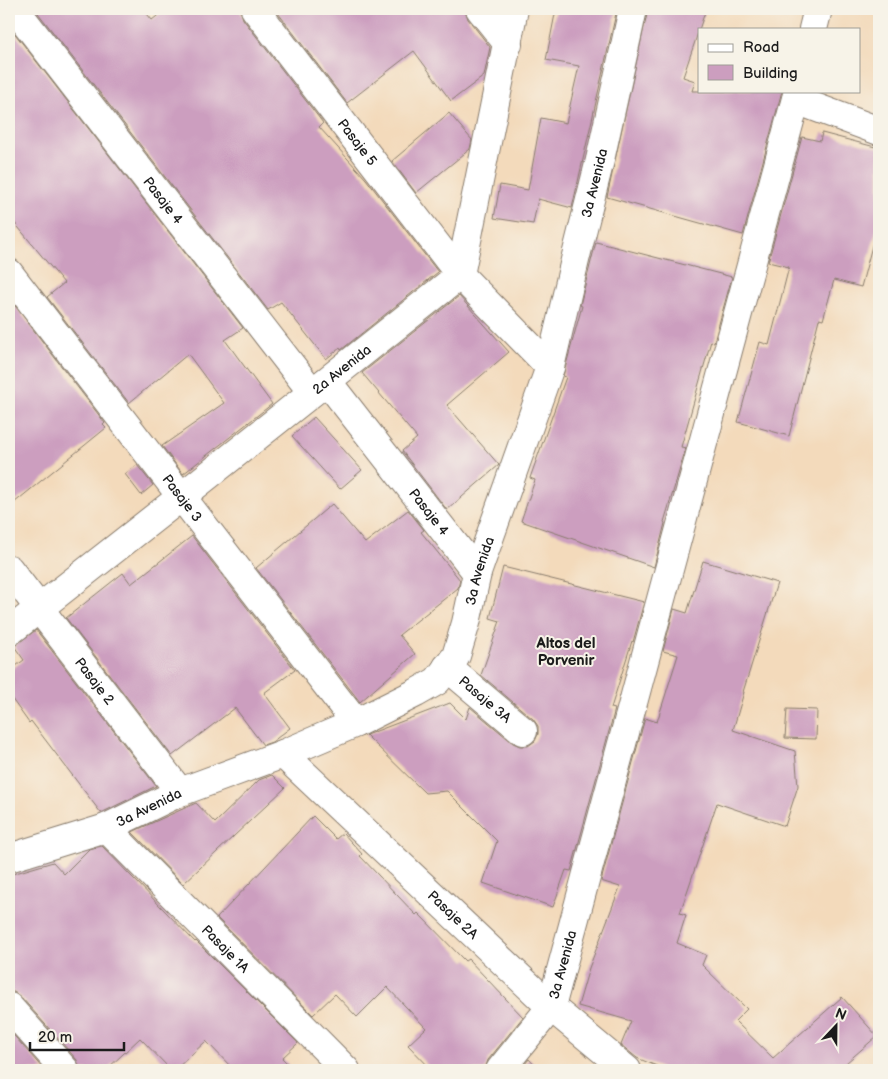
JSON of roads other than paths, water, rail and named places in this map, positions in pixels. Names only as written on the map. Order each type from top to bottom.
[{"type":"street","name":"Pasaje 4","points":[[16,9],[319,387],[477,573]]},
{"type":"street","name":"Pasaje 5","points":[[255,9],[460,275],[550,367]]},
{"type":"street","points":[[480,9],[508,44]]},
{"type":"street","points":[[460,275],[514,9]]},
{"type":"street","name":"3a Avenida","points":[[10,856],[106,828],[180,792],[283,754],[356,723],[416,694],[437,681],[448,667],[456,656],[466,623],[477,573],[550,367],[574,260],[600,160],[633,9]]},
{"type":"street","points":[[813,28],[818,9]]},
{"type":"street","points":[[797,96],[879,131]]},
{"type":"street","name":"3a Avenida","points":[[500,1070],[551,1008],[797,96]]},
{"type":"street","name":"Pasaje 3","points":[[9,273],[356,723]]},
{"type":"street","name":"2a Avenida","points":[[9,632],[460,275]]},
{"type":"street","name":"Pasaje 2","points":[[9,569],[180,792]]},
{"type":"street","name":"Pasaje 3A","points":[[448,667],[523,732]]},
{"type":"street","name":"Pasaje 2A","points":[[283,754],[551,1008],[627,1070]]},
{"type":"street","name":"Pasaje 1A","points":[[106,828],[346,1070]]},
{"type":"street","points":[[9,1007],[65,1070]]},
{"type":"district","name":"Altos del Porvenir","points":[[566,652]]}]
